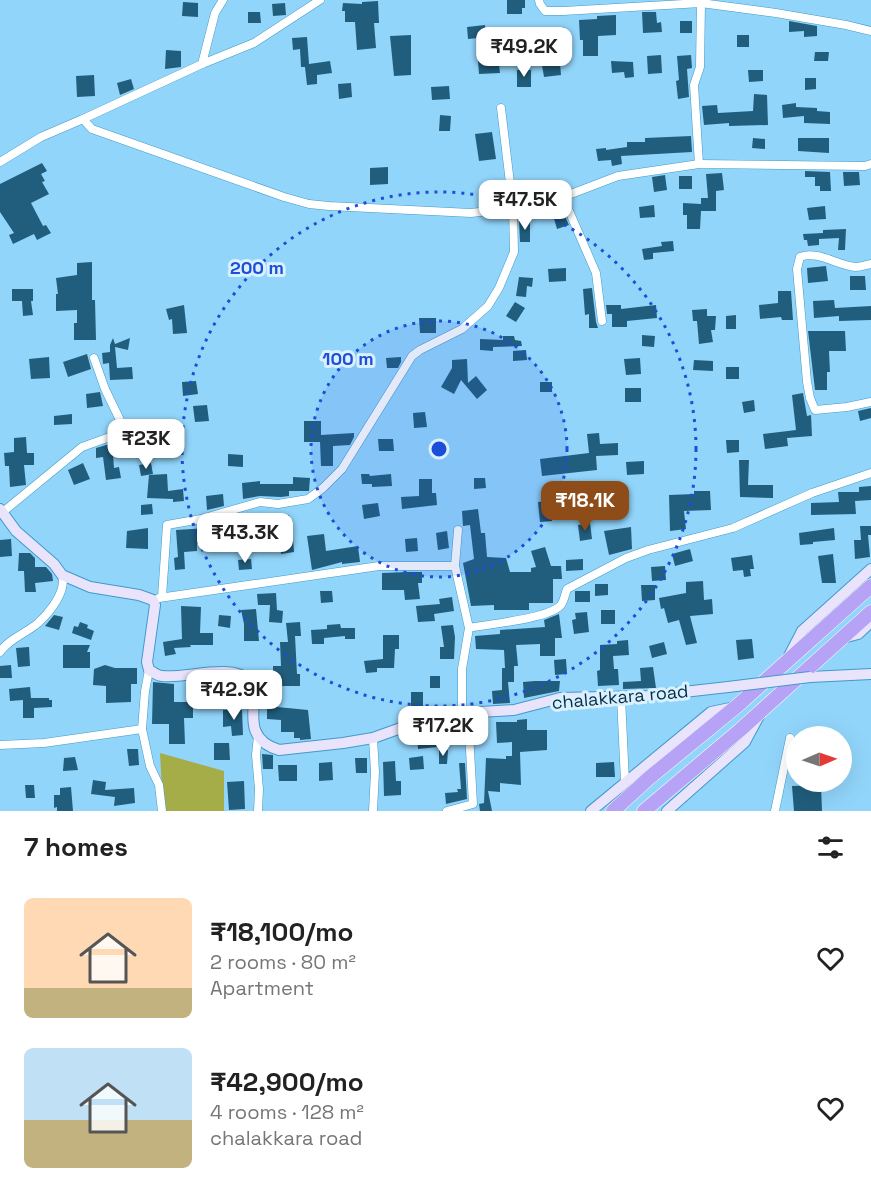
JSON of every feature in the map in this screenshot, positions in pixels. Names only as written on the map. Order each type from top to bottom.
[{"type":"highway","points":[[613,811],[649,778],[737,706],[871,586]]},
{"type":"highway","points":[[644,811],[740,730],[871,612]]},
{"type":"main road","points":[[2,510],[16,531],[54,564],[62,574],[90,587],[159,600],[147,662],[149,670],[160,676],[221,672],[240,674],[248,678],[253,684],[255,728],[258,736]]},
{"type":"main road","points":[[788,659],[802,631],[871,569]]},
{"type":"main road","points":[[841,639],[858,634],[871,622]]},
{"type":"main road","name":"chalakkara road","points":[[258,736],[269,747],[279,750],[332,745],[373,738],[426,719],[465,713],[514,710],[560,698],[648,696],[810,677],[871,674]]},
{"type":"main road","points":[[591,811],[711,712],[737,706]]},
{"type":"main road","points":[[667,811],[745,742],[763,708]]},
{"type":"street","points":[[202,64],[215,13],[223,0]]},
{"type":"street","points":[[0,162],[41,137],[202,64],[255,43],[320,0]]},
{"type":"street","points":[[539,0],[545,11],[701,3],[776,13],[871,31]]},
{"type":"street","points":[[699,164],[693,85],[700,67],[701,3]]},
{"type":"street","points":[[455,566],[379,566],[159,600],[167,525],[201,519],[260,502],[278,504],[308,499],[342,469],[412,356],[462,329],[488,306],[499,288],[514,252],[513,208],[501,108]]},
{"type":"street","points":[[83,119],[92,129],[309,204],[471,213],[513,208],[563,197],[618,176],[699,164],[865,166],[871,164]]},
{"type":"street","points":[[563,197],[596,273],[602,321]]},
{"type":"street","points":[[871,264],[856,267],[804,256],[800,257],[797,269],[807,382],[815,410],[871,402]]},
{"type":"street","points":[[2,510],[82,447],[118,434],[121,430],[120,420],[105,389],[94,358]]},
{"type":"street","points":[[469,628],[549,612],[561,605],[567,589],[626,558],[733,528],[812,493],[871,473]]},
{"type":"street","points":[[447,811],[473,807],[462,669],[469,628],[455,566],[458,530]]},
{"type":"street","points":[[0,652],[6,643],[37,624],[57,600],[64,583],[62,574]]},
{"type":"street","points":[[149,670],[142,729],[150,766],[159,785],[162,811]]},
{"type":"street","points":[[621,697],[625,782]]},
{"type":"street","points":[[0,745],[44,743],[142,729]]},
{"type":"street","points":[[258,736],[256,755],[260,789],[258,811]]},
{"type":"street","points":[[373,738],[374,811]]},
{"type":"street","points":[[775,811],[786,757]]},
{"type":"green space","points":[[160,753],[224,771],[224,811],[163,811]]},
{"type":"building","points":[[507,0],[525,0],[522,14],[507,14]]},
{"type":"building","points":[[378,1],[379,23],[374,23],[376,48],[357,50],[355,22],[345,22],[345,11],[342,11],[343,3],[362,4],[362,2]]},
{"type":"building","points":[[183,2],[198,3],[198,17],[182,16]]},
{"type":"building","points":[[285,3],[286,15],[273,16],[272,4]]},
{"type":"building","points":[[248,12],[260,12],[261,23],[248,23]]},
{"type":"building","points":[[642,12],[656,12],[657,23],[661,22],[662,32],[643,33]]},
{"type":"building","points":[[616,15],[616,35],[598,36],[598,56],[583,56],[579,20]]},
{"type":"building","points":[[680,21],[692,21],[692,33],[680,33]]},
{"type":"building","points":[[789,21],[817,26],[817,36],[804,37],[804,31],[789,32]]},
{"type":"building","points":[[485,25],[487,41],[496,39],[500,73],[479,74],[478,61],[482,61],[478,38],[468,39],[467,27]]},
{"type":"building","points":[[564,27],[566,39],[553,41],[551,29]]},
{"type":"building","points":[[411,35],[411,75],[394,76],[390,36]]},
{"type":"building","points":[[737,35],[749,35],[749,47],[737,47]]},
{"type":"building","points":[[307,37],[309,64],[330,61],[332,73],[317,75],[317,84],[307,85],[305,67],[301,67],[300,49],[293,50],[292,38]]},
{"type":"building","points":[[531,40],[531,55],[519,56],[518,42]]},
{"type":"building","points":[[166,50],[181,51],[181,67],[165,69]]},
{"type":"building","points":[[815,52],[829,52],[828,61],[814,61]]},
{"type":"building","points":[[661,55],[662,73],[648,74],[647,56]]},
{"type":"building","points":[[691,55],[692,68],[687,69],[689,97],[678,99],[677,56]]},
{"type":"building","points":[[611,61],[633,62],[634,77],[625,78],[624,72],[612,73]]},
{"type":"building","points":[[560,63],[561,75],[544,77],[542,65]]},
{"type":"building","points":[[517,70],[531,70],[531,87],[517,87]]},
{"type":"building","points":[[748,70],[763,70],[763,81],[749,82]]},
{"type":"building","points":[[94,75],[95,96],[77,97],[76,76]]},
{"type":"building","points":[[805,78],[816,78],[816,89],[805,90]]},
{"type":"building","points":[[131,79],[134,89],[120,95],[117,83]]},
{"type":"building","points":[[351,83],[352,97],[339,99],[338,84]]},
{"type":"building","points":[[449,86],[450,99],[432,100],[431,87]]},
{"type":"building","points":[[754,94],[767,95],[768,125],[729,126],[729,123],[704,125],[702,106],[717,105],[718,113],[753,111]]},
{"type":"building","points":[[796,103],[796,107],[817,108],[817,111],[830,112],[830,124],[804,123],[804,116],[783,118],[782,105]]},
{"type":"building","points":[[440,115],[451,116],[450,131],[439,131]]},
{"type":"building","points":[[492,132],[496,159],[479,161],[475,134]]},
{"type":"building","points":[[691,136],[692,152],[621,156],[622,164],[612,166],[611,160],[598,161],[596,149],[627,147],[627,142],[645,142],[645,138]]},
{"type":"building","points":[[753,138],[765,139],[765,149],[752,148]]},
{"type":"building","points":[[798,138],[829,138],[829,153],[798,151]]},
{"type":"building","points":[[42,163],[47,171],[41,174],[45,181],[42,182],[49,194],[31,203],[43,226],[46,225],[51,233],[37,240],[34,234],[13,244],[9,235],[14,233],[0,212],[0,184]]},
{"type":"building","points":[[388,167],[388,184],[370,185],[370,168]]},
{"type":"building","points":[[805,171],[830,172],[831,191],[820,191],[820,186],[815,186],[815,177],[805,177]]},
{"type":"building","points":[[843,172],[859,172],[860,185],[844,186]]},
{"type":"building","points":[[722,173],[724,190],[716,191],[716,211],[701,211],[700,229],[687,229],[687,215],[683,215],[683,203],[701,204],[701,198],[708,198],[706,174]]},
{"type":"building","points":[[665,175],[667,190],[654,192],[652,177]]},
{"type":"building","points":[[679,176],[692,176],[692,189],[679,189]]},
{"type":"building","points":[[654,205],[655,217],[640,218],[639,207]]},
{"type":"building","points":[[825,206],[826,219],[809,220],[807,208]]},
{"type":"building","points":[[563,212],[569,225],[557,229],[553,215]]},
{"type":"building","points":[[519,220],[530,220],[530,242],[520,242]]},
{"type":"building","points":[[846,229],[845,250],[838,250],[839,238],[819,239],[819,245],[808,246],[807,240],[804,240],[803,234]]},
{"type":"building","points":[[673,241],[674,251],[653,253],[653,259],[644,260],[642,249],[662,246],[661,242]]},
{"type":"building","points":[[92,262],[92,300],[95,300],[96,340],[74,340],[77,310],[56,311],[56,294],[58,294],[56,278],[77,275],[77,263]]},
{"type":"building","points":[[826,266],[828,281],[808,283],[807,268]]},
{"type":"building","points":[[566,268],[566,281],[549,282],[548,269]]},
{"type":"building","points":[[850,276],[865,276],[866,290],[850,290]]},
{"type":"building","points":[[519,277],[533,278],[532,287],[527,286],[526,297],[516,296]]},
{"type":"building","points":[[592,288],[598,328],[589,328],[589,314],[585,315],[583,289]]},
{"type":"building","points":[[12,289],[33,289],[33,301],[31,301],[33,315],[23,316],[22,301],[12,301]]},
{"type":"building","points":[[778,291],[791,291],[793,320],[782,320],[781,317],[760,319],[759,305],[778,303]]},
{"type":"building","points":[[834,300],[835,308],[871,306],[871,320],[839,321],[839,316],[814,318],[813,301]]},
{"type":"building","points":[[515,302],[525,308],[516,322],[506,316]]},
{"type":"building","points":[[184,305],[187,333],[173,334],[172,319],[169,320],[166,309]]},
{"type":"building","points":[[606,305],[621,305],[621,309],[656,305],[657,318],[627,321],[627,327],[612,327],[612,314],[607,314]]},
{"type":"building","points":[[707,309],[707,316],[716,316],[715,330],[711,330],[713,342],[699,344],[697,321],[693,321],[692,310]]},
{"type":"building","points":[[736,315],[736,329],[726,329],[726,316]]},
{"type":"building","points":[[419,318],[436,318],[436,333],[420,333]]},
{"type":"building","points":[[808,331],[845,331],[846,351],[829,351],[830,372],[827,372],[827,390],[815,390]]},
{"type":"building","points":[[642,335],[655,336],[654,347],[642,346]]},
{"type":"building","points":[[503,336],[514,336],[515,340],[521,341],[522,346],[493,347],[493,351],[480,350],[480,339],[503,340]]},
{"type":"building","points":[[113,338],[115,344],[130,338],[128,350],[115,347],[117,368],[132,367],[133,379],[110,380],[109,363],[103,364],[102,353],[110,352]]},
{"type":"building","points":[[526,350],[527,360],[513,361],[513,351]]},
{"type":"building","points":[[87,354],[91,369],[68,377],[63,362]]},
{"type":"building","points":[[49,357],[50,378],[31,379],[29,359]]},
{"type":"building","points":[[401,357],[398,368],[387,368],[386,358]]},
{"type":"building","points":[[640,358],[641,374],[626,375],[624,359]]},
{"type":"building","points":[[467,359],[468,383],[476,376],[487,390],[477,399],[461,380],[454,394],[441,387],[452,368],[452,360]]},
{"type":"building","points":[[694,360],[713,361],[713,371],[693,370]]},
{"type":"building","points":[[726,367],[739,367],[739,379],[726,379]]},
{"type":"building","points":[[196,381],[198,394],[183,396],[182,382]]},
{"type":"building","points":[[540,382],[552,382],[552,392],[540,392]]},
{"type":"building","points":[[625,388],[641,388],[641,402],[625,402]]},
{"type":"building","points":[[100,392],[103,406],[87,408],[86,394]]},
{"type":"building","points":[[803,393],[807,416],[811,415],[812,436],[787,438],[788,446],[765,449],[763,434],[796,430],[792,395]]},
{"type":"building","points":[[754,400],[755,411],[744,413],[742,402]]},
{"type":"building","points":[[207,405],[209,421],[195,422],[193,406]]},
{"type":"building","points":[[871,408],[871,418],[860,421],[858,411]]},
{"type":"building","points":[[425,412],[427,427],[414,428],[413,413]]},
{"type":"building","points":[[72,414],[72,424],[54,425],[54,416]]},
{"type":"building","points":[[304,421],[321,421],[321,435],[354,433],[350,445],[333,446],[333,466],[321,466],[320,442],[304,442]]},
{"type":"building","points":[[599,433],[600,444],[618,443],[618,455],[596,456],[597,470],[542,476],[540,459],[589,453],[587,434]]},
{"type":"building","points":[[150,436],[162,436],[163,450],[151,450]]},
{"type":"building","points":[[26,437],[27,453],[34,453],[34,465],[24,465],[26,485],[10,487],[9,466],[5,466],[4,453],[14,452],[14,438]]},
{"type":"building","points":[[378,439],[393,439],[394,451],[379,451]]},
{"type":"building","points":[[726,440],[739,440],[739,452],[727,453]]},
{"type":"building","points":[[116,442],[127,442],[127,454],[113,454],[114,468],[119,467],[121,478],[106,480],[103,457],[96,458],[96,448]]},
{"type":"building","points":[[228,454],[243,455],[243,467],[228,466]]},
{"type":"building","points":[[739,460],[749,460],[748,485],[773,485],[773,498],[740,497]]},
{"type":"building","points":[[644,461],[644,474],[627,475],[626,462]]},
{"type":"building","points":[[83,463],[90,479],[74,485],[68,470]]},
{"type":"building","points":[[151,463],[153,474],[141,476],[139,465]]},
{"type":"building","points":[[167,474],[168,491],[183,489],[184,501],[173,502],[173,499],[147,498],[149,475]]},
{"type":"building","points":[[361,474],[370,476],[391,474],[392,486],[372,487],[372,484],[362,484]]},
{"type":"building","points":[[293,477],[310,478],[309,491],[289,491],[289,496],[281,497],[260,496],[243,499],[242,483],[260,481],[260,484],[293,484]]},
{"type":"building","points":[[474,478],[485,478],[486,488],[474,489]]},
{"type":"building","points":[[419,479],[432,479],[432,493],[436,493],[437,505],[402,509],[401,497],[419,496]]},
{"type":"building","points":[[871,486],[871,500],[855,501],[856,514],[811,515],[811,503],[839,502],[838,492],[859,492],[859,487]]},
{"type":"building","points":[[694,491],[710,491],[711,510],[684,511],[686,529],[670,531],[669,495],[694,494]]},
{"type":"building","points":[[223,494],[224,506],[207,510],[206,496]]},
{"type":"building","points":[[551,501],[552,521],[540,522],[538,502]]},
{"type":"building","points":[[378,503],[380,516],[364,519],[362,505]]},
{"type":"building","points":[[152,504],[153,514],[141,515],[141,505]]},
{"type":"building","points":[[478,509],[481,533],[485,533],[487,557],[506,558],[510,572],[531,572],[531,568],[536,567],[531,551],[545,547],[551,566],[561,566],[562,579],[553,579],[553,603],[529,603],[529,610],[494,610],[494,605],[471,606],[463,563],[474,559],[470,525],[463,526],[462,511]]},
{"type":"building","points":[[289,515],[290,527],[274,528],[273,516]]},
{"type":"building","points":[[254,519],[255,533],[240,534],[239,520]]},
{"type":"building","points":[[590,523],[592,539],[580,541],[578,525]]},
{"type":"building","points":[[860,526],[871,526],[871,535],[868,535],[870,557],[855,559],[854,540],[861,540]]},
{"type":"building","points":[[223,527],[224,542],[197,544],[197,551],[184,552],[185,569],[175,570],[174,558],[178,557],[176,530]]},
{"type":"building","points":[[631,527],[632,549],[609,555],[604,531]]},
{"type":"building","points":[[148,528],[148,549],[126,548],[127,531]]},
{"type":"building","points":[[834,528],[835,540],[800,545],[799,533]]},
{"type":"building","points":[[447,531],[449,548],[438,550],[436,533]]},
{"type":"building","points":[[324,534],[326,551],[358,546],[360,562],[342,564],[342,562],[312,570],[307,536]]},
{"type":"building","points":[[293,538],[294,552],[281,554],[279,541]]},
{"type":"building","points":[[417,538],[418,551],[406,552],[405,539]]},
{"type":"building","points":[[11,539],[12,556],[0,557],[0,540]]},
{"type":"building","points":[[690,549],[693,561],[675,566],[672,554]]},
{"type":"building","points":[[19,553],[30,553],[35,558],[35,567],[46,567],[52,574],[53,581],[35,583],[36,592],[25,592],[24,571],[18,571]]},
{"type":"building","points":[[833,554],[836,583],[822,583],[818,556]]},
{"type":"building","points":[[752,555],[754,569],[750,569],[751,576],[744,577],[743,570],[733,571],[731,558]]},
{"type":"building","points":[[251,559],[252,569],[239,570],[238,560]]},
{"type":"building","points":[[583,559],[583,570],[566,571],[566,560]]},
{"type":"building","points":[[665,566],[666,580],[652,581],[651,567]]},
{"type":"building","points":[[422,572],[422,583],[418,583],[420,599],[405,600],[404,590],[382,590],[382,573]]},
{"type":"building","points":[[703,581],[704,600],[712,599],[713,614],[690,616],[697,643],[686,645],[679,620],[668,623],[664,608],[661,609],[659,598],[686,593],[686,582]]},
{"type":"building","points":[[595,584],[608,584],[608,595],[595,596]]},
{"type":"building","points":[[641,585],[655,585],[655,600],[642,601]]},
{"type":"building","points":[[320,591],[332,591],[333,602],[321,603]]},
{"type":"building","points":[[575,591],[590,591],[590,602],[575,602]]},
{"type":"building","points":[[276,593],[277,610],[283,611],[282,623],[269,622],[270,605],[258,605],[257,594]]},
{"type":"building","points":[[452,597],[454,611],[434,614],[435,621],[418,622],[416,606],[440,604],[439,599]]},
{"type":"building","points":[[181,606],[201,607],[200,633],[213,633],[213,645],[174,648],[176,654],[165,656],[163,642],[182,639]]},
{"type":"building","points":[[256,609],[259,641],[244,641],[241,610]]},
{"type":"building","points":[[601,610],[615,610],[615,624],[601,624]]},
{"type":"building","points":[[587,612],[589,632],[574,634],[572,620],[576,619],[575,613]]},
{"type":"building","points":[[559,614],[562,638],[555,638],[555,656],[540,656],[540,644],[516,645],[518,666],[514,666],[514,682],[508,682],[510,703],[493,704],[492,691],[502,690],[502,668],[505,668],[504,650],[476,649],[475,636],[500,634],[500,630],[545,627],[544,620]]},
{"type":"building","points":[[54,615],[63,617],[59,630],[45,626]]},
{"type":"building","points":[[219,615],[231,616],[230,628],[218,626]]},
{"type":"building","points":[[80,622],[88,625],[87,628],[94,631],[91,640],[72,633],[74,626],[78,627]]},
{"type":"building","points":[[300,622],[301,636],[295,636],[300,686],[278,686],[278,677],[273,677],[273,666],[281,666],[280,642],[288,642],[286,623]]},
{"type":"building","points":[[340,624],[341,628],[355,628],[355,639],[345,639],[345,636],[324,638],[324,644],[312,644],[311,630],[327,629],[327,625]]},
{"type":"building","points":[[453,625],[454,659],[440,659],[440,647],[444,647],[441,626]]},
{"type":"building","points":[[383,635],[399,635],[399,649],[395,649],[394,668],[377,668],[377,672],[366,673],[364,661],[383,659]]},
{"type":"building","points":[[752,639],[754,658],[738,660],[736,640]]},
{"type":"building","points":[[628,640],[629,655],[613,656],[614,669],[618,669],[619,685],[598,686],[600,645],[617,644],[617,641]]},
{"type":"building","points":[[664,642],[667,654],[652,658],[649,646]]},
{"type":"building","points":[[63,645],[90,645],[87,652],[90,652],[90,668],[63,668]]},
{"type":"building","points":[[29,647],[30,666],[18,667],[16,648]]},
{"type":"building","points":[[566,659],[567,674],[555,675],[554,660]]},
{"type":"building","points":[[11,665],[12,678],[0,678],[0,666]]},
{"type":"building","points":[[105,665],[115,668],[137,668],[137,684],[131,684],[131,702],[106,703],[106,686],[93,685],[94,669]]},
{"type":"building","points":[[653,667],[656,688],[623,689],[623,682],[641,681],[640,668]]},
{"type":"building","points":[[430,676],[440,676],[440,688],[430,688]]},
{"type":"building","points":[[560,681],[559,691],[524,698],[523,682]]},
{"type":"building","points":[[153,682],[174,684],[174,702],[193,702],[193,718],[184,718],[185,744],[169,744],[169,724],[152,724]]},
{"type":"building","points":[[220,682],[221,699],[208,700],[208,692],[203,692],[203,683]]},
{"type":"building","points":[[30,687],[31,698],[49,698],[52,700],[52,707],[34,708],[34,718],[23,718],[23,700],[10,701],[9,689]]},
{"type":"building","points":[[411,692],[423,692],[423,706],[411,706]]},
{"type":"building","points":[[267,706],[308,710],[311,739],[300,740],[300,738],[294,738],[294,732],[281,732],[281,720],[267,719]]},
{"type":"building","points":[[223,710],[242,710],[243,735],[232,736],[231,726],[223,727]]},
{"type":"building","points":[[527,719],[527,730],[547,730],[547,750],[520,752],[521,785],[500,783],[500,792],[488,791],[492,811],[480,811],[479,804],[484,803],[486,758],[506,759],[506,756],[512,756],[512,742],[497,743],[496,722],[517,722],[517,720]]},
{"type":"building","points":[[436,735],[437,747],[418,749],[417,737]]},
{"type":"building","points":[[214,743],[229,743],[230,760],[214,760]]},
{"type":"building","points":[[127,749],[138,749],[139,765],[129,766]]},
{"type":"building","points":[[439,750],[448,750],[447,764],[439,764]]},
{"type":"building","points":[[262,754],[273,755],[273,769],[263,769]]},
{"type":"building","points":[[423,756],[424,769],[410,770],[409,758]]},
{"type":"building","points":[[75,757],[78,770],[63,771],[64,758]]},
{"type":"building","points":[[355,758],[367,758],[367,773],[356,773]]},
{"type":"building","points":[[395,761],[396,781],[401,781],[401,795],[384,796],[383,762]]},
{"type":"building","points":[[332,762],[333,780],[319,781],[319,763]]},
{"type":"building","points":[[614,762],[615,777],[596,777],[596,763]]},
{"type":"building","points":[[459,763],[465,763],[467,799],[446,804],[445,793],[458,792],[457,789],[461,789]]},
{"type":"building","points":[[278,765],[297,765],[297,781],[279,781]]},
{"type":"building","points":[[93,780],[106,782],[105,790],[134,788],[135,803],[114,806],[115,797],[91,794]]},
{"type":"building","points":[[244,781],[245,809],[229,810],[227,782]]},
{"type":"building","points":[[25,785],[34,785],[35,798],[26,798]]},
{"type":"building","points":[[71,787],[73,811],[57,811],[57,807],[54,808],[54,795],[60,795],[60,788]]},
{"type":"building","points":[[792,792],[821,792],[822,811],[794,811]]}]
